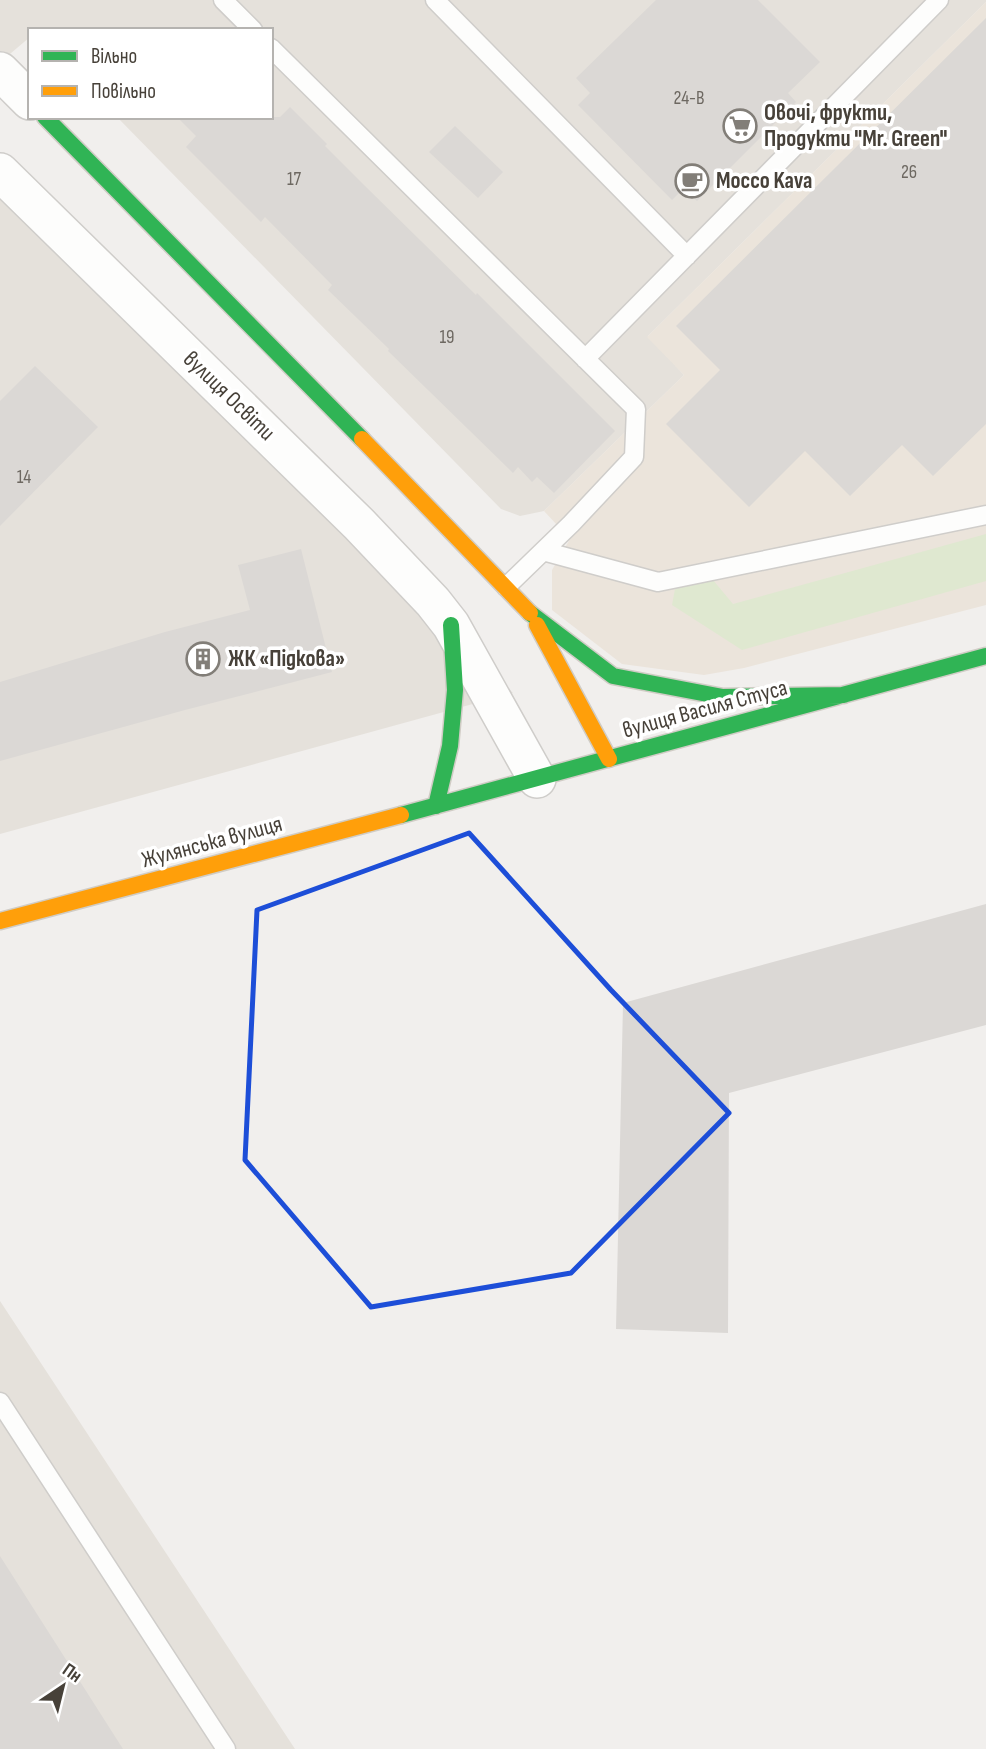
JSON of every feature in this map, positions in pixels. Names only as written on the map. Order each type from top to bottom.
[{"type":"street","points":[[0,71],[28,99]]},
{"type":"street","points":[[48,119],[532,615],[613,676],[723,696],[844,695]]},
{"type":"street","name":"вулиця Освіти","points":[[0,172],[359,524],[433,602],[451,625],[537,779]]},
{"type":"street","points":[[532,615],[609,759]]},
{"type":"street","points":[[436,806],[450,746],[454,701],[451,625]]},
{"type":"street","name":"вулиця Василя Стуса","points":[[436,806],[986,656]]},
{"type":"street","name":"Жулянська вулиця","points":[[0,921],[436,806]]},
{"type":"lane","points":[[223,0],[251,28]]},
{"type":"lane","points":[[435,0],[687,256]]},
{"type":"lane","points":[[585,359],[939,0]]},
{"type":"lane","points":[[273,50],[636,409],[634,457],[506,587]]},
{"type":"lane","points":[[543,551],[658,582],[986,515]]},
{"type":"lane","points":[[1,1407],[226,1749]]},
{"type":"highlighted area","points":[[469,833],[611,990],[729,1113],[571,1273],[371,1307],[245,1160],[257,910]]},
{"type":"shaded area","points":[[0,0],[986,0],[648,336],[684,375],[544,511],[520,516],[501,509],[119,119],[273,119],[273,28],[28,28],[28,39],[4,59],[0,55]]},
{"type":"shaded area","points":[[986,2],[986,605],[744,668],[704,675],[622,664],[552,610],[552,570],[570,539],[544,511],[684,375],[647,337]]},
{"type":"shaded area","points":[[0,192],[513,693],[0,834]]},
{"type":"shaded area","points":[[0,1301],[295,1749],[0,1749]]},
{"type":"green space","points":[[986,534],[986,581],[742,650],[672,605],[678,573],[713,580],[733,604]]},
{"type":"building","points":[[656,0],[758,0],[820,62],[788,93],[796,102],[697,201],[684,188],[672,200],[578,105],[590,93],[576,78]]},
{"type":"building","points":[[986,18],[986,424],[933,476],[902,445],[850,496],[805,451],[749,507],[666,424],[720,370],[676,326]]},
{"type":"building","points":[[290,107],[365,186],[615,431],[554,493],[537,477],[532,482],[518,467],[513,473],[388,351],[389,349],[328,290],[332,285],[265,217],[261,222],[186,147],[196,136],[179,119],[280,117]]},
{"type":"building","points":[[455,126],[503,172],[478,198],[429,152]]},
{"type":"building","points":[[35,366],[98,427],[0,526],[0,401]]},
{"type":"building","name":"ЖК «Підкова»","points":[[301,549],[332,672],[0,761],[0,682],[165,632],[250,610],[238,565]]},
{"type":"building","points":[[986,904],[986,1025],[729,1093],[728,1333],[616,1329],[623,1003]]},
{"type":"building","points":[[0,1556],[123,1749],[0,1749]]},
{"type":"traffic: fast","points":[[47,119],[362,439]]},
{"type":"traffic: fast","points":[[530,613],[613,676],[723,697],[844,695]]},
{"type":"traffic: fast","points":[[436,806],[450,746],[455,690],[451,625]]},
{"type":"traffic: fast","points":[[401,815],[986,656]]},
{"type":"traffic: slow","points":[[362,439],[530,613]]},
{"type":"traffic: slow","points":[[537,625],[609,759]]},
{"type":"traffic: slow","points":[[0,921],[401,815]]},
{"type":"place","name":"Овочі, фрукти, Продукти \"Mr. Green\"","points":[[740,126]]},
{"type":"place","name":"Mocco Kava","points":[[692,181]]},
{"type":"place","name":"ЖК «Підкова»","points":[[203,659]]}]
